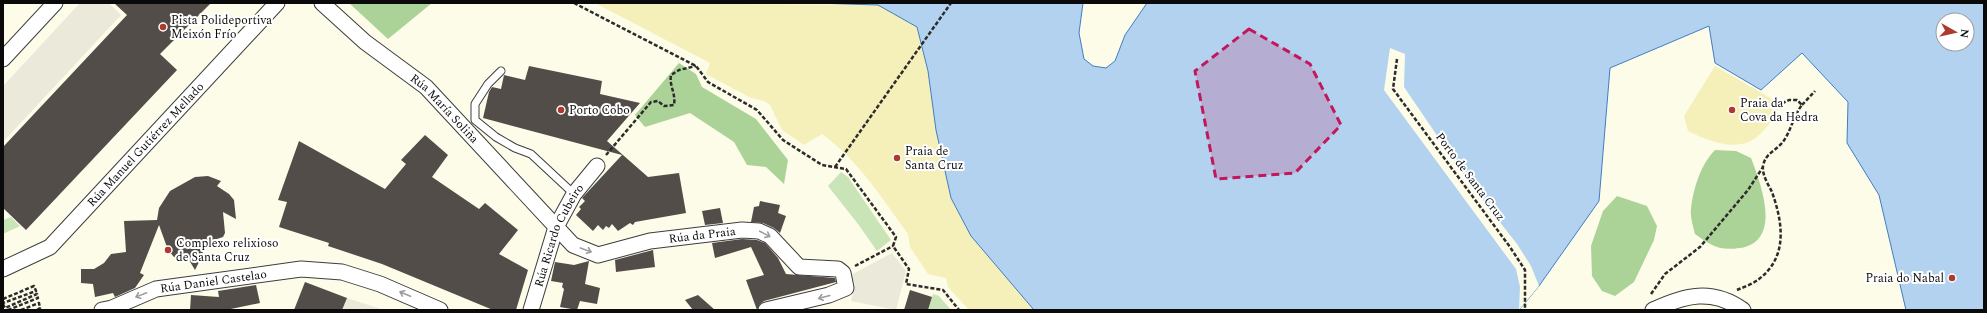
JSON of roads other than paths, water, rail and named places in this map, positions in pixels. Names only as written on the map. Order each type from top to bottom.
[{"type":"street","points":[[3,59],[55,3]]},
{"type":"street","name":"Rúa Manuel Gutiérrez Mellado","points":[[3,269],[50,247],[277,3]]},
{"type":"street","name":"Rúa María Soliña","points":[[322,3],[365,42],[426,87],[556,227]]},
{"type":"street","name":"Rúa Ricardo Cubeiro","points":[[531,310],[556,227],[574,194],[597,166]]},
{"type":"street","name":"Rúa da Praia","points":[[556,227],[573,246],[598,255],[650,241],[742,230],[760,231],[770,236],[799,267],[838,269],[843,273],[846,288],[835,294],[766,310]]},
{"type":"street","name":"Rúa Daniel Castelao","points":[[102,310],[112,308],[156,289],[301,269],[342,272],[380,284],[440,310]]},
{"type":"street","points":[[1651,304],[1706,295],[1734,304],[1743,310]]},
{"type":"lane","points":[[500,71],[488,84],[475,104],[475,120],[508,144],[531,154],[574,194]]},
{"type":"water","points":[[814,3],[1083,3],[1079,33],[1084,59],[1093,66],[1106,68],[1115,61],[1125,35],[1147,3],[1984,3],[1984,310],[1906,310],[1879,195],[1847,143],[1848,102],[1802,53],[1761,90],[1715,63],[1709,26],[1610,68],[1599,201],[1539,286],[1519,310],[1034,310],[971,236],[951,198],[936,130],[928,71],[917,27],[878,5]]},
{"type":"place","name":"Pista Polideportiva Meixón Frío","points":[[163,27]]},
{"type":"place","name":"Porto Cobo","points":[[561,110]]},
{"type":"place","name":"Praia da Cova da Hedra","points":[[1732,110]]},
{"type":"place","name":"Praia de Santa Cruz","points":[[897,158]]},
{"type":"place","name":"Complexo relixioso de Santa Cruz","points":[[168,250]]},
{"type":"place","name":"Praia do Nabal","points":[[1952,278]]}]
